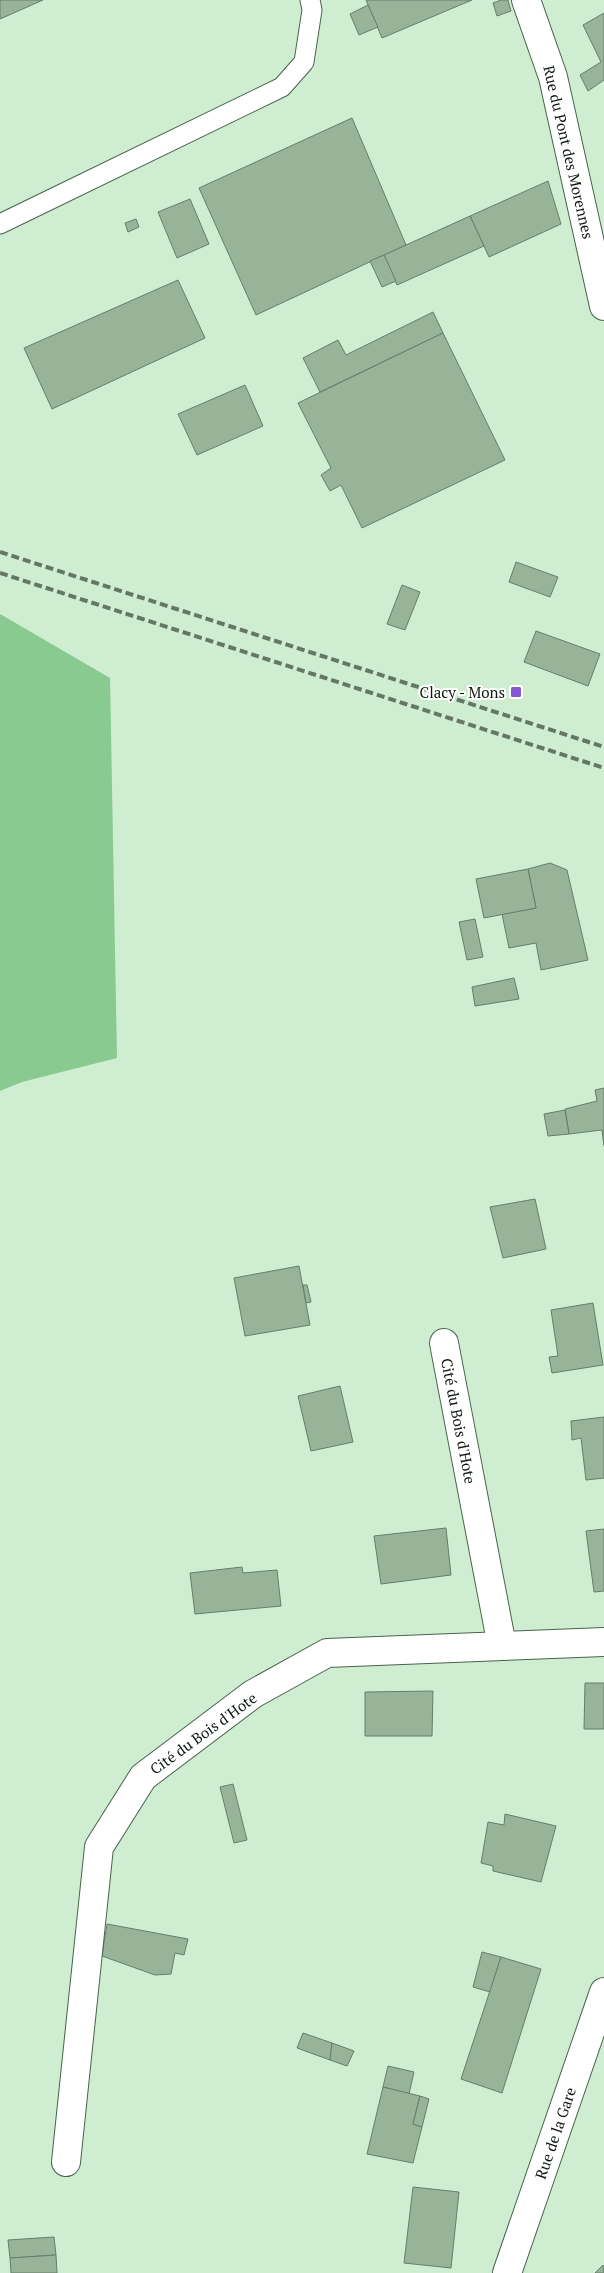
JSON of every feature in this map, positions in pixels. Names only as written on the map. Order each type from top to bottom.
[{"type":"street","name":"Rue du Pont des Morennes","points":[[526,0],[553,77],[604,306]]},
{"type":"street","name":"Cité du Bois d'Hote","points":[[444,1343],[502,1646]]},
{"type":"street","name":"Cité du Bois d'Hote","points":[[66,2162],[99,1847],[143,1777],[253,1694],[327,1653],[604,1642]]},
{"type":"street","name":"Rue de la Gare","points":[[507,2273],[604,1992]]},
{"type":"lane","points":[[0,224],[282,87],[304,62],[312,10],[310,0]]},
{"type":"green space","points":[[0,614],[110,678],[117,1058],[22,1082],[0,1091]]},
{"type":"building","points":[[0,0],[43,0],[0,19]]},
{"type":"building","points":[[366,0],[472,0],[382,38]]},
{"type":"building","points":[[508,0],[511,11],[497,16],[493,3]]},
{"type":"building","points":[[368,5],[378,27],[359,35],[350,14]]},
{"type":"building","points":[[604,13],[604,80],[588,91],[580,75],[601,62],[583,25]]},
{"type":"building","points":[[352,118],[406,245],[256,315],[199,188]]},
{"type":"building","points":[[548,181],[561,224],[489,257],[470,216]]},
{"type":"building","points":[[190,199],[209,244],[177,258],[158,212]]},
{"type":"building","points":[[470,216],[484,246],[397,285],[384,255]]},
{"type":"building","points":[[136,219],[139,227],[128,232],[125,223]]},
{"type":"building","points":[[384,255],[396,281],[382,287],[370,261]]},
{"type":"building","points":[[178,280],[205,338],[52,409],[24,348]]},
{"type":"building","points":[[433,312],[443,333],[320,392],[303,358],[338,340],[346,355]]},
{"type":"building","points":[[443,333],[505,460],[362,528],[341,485],[330,491],[321,475],[331,468],[298,403]]},
{"type":"building","points":[[245,385],[263,426],[197,455],[178,414]]},
{"type":"building","points":[[516,562],[558,577],[550,597],[509,582]]},
{"type":"building","points":[[402,585],[420,592],[405,630],[387,624]]},
{"type":"building","points":[[536,631],[600,654],[588,686],[524,662]]},
{"type":"building","points":[[550,863],[567,870],[588,960],[541,970],[536,943],[509,948],[502,914],[536,908],[528,869]]},
{"type":"building","points":[[528,869],[536,908],[484,918],[476,879]]},
{"type":"building","points":[[475,919],[483,957],[467,960],[459,922]]},
{"type":"building","points":[[514,978],[519,999],[475,1006],[472,987]]},
{"type":"building","points":[[604,1088],[604,1146],[602,1130],[569,1134],[565,1109],[597,1101],[595,1090]]},
{"type":"building","points":[[565,1110],[569,1134],[548,1136],[544,1114]]},
{"type":"building","points":[[535,1199],[546,1249],[503,1258],[490,1207]]},
{"type":"building","points":[[299,1266],[310,1325],[245,1336],[234,1278]]},
{"type":"building","points":[[303,1285],[307,1285],[311,1302],[306,1303]]},
{"type":"building","points":[[593,1303],[603,1365],[552,1373],[549,1357],[558,1356],[551,1310]]},
{"type":"building","points":[[340,1386],[353,1442],[311,1451],[298,1396]]},
{"type":"building","points":[[604,1417],[604,1478],[586,1480],[581,1438],[572,1440],[571,1421]]},
{"type":"building","points":[[446,1528],[451,1575],[381,1584],[374,1536]]},
{"type":"building","points":[[604,1529],[604,1591],[594,1592],[586,1531]]},
{"type":"building","points":[[242,1567],[243,1573],[277,1570],[281,1606],[195,1614],[190,1573]]},
{"type":"building","points":[[585,1683],[604,1683],[604,1729],[584,1729]]},
{"type":"building","points":[[433,1691],[432,1736],[365,1736],[365,1692]]},
{"type":"building","points":[[233,1784],[247,1840],[234,1843],[220,1787]]},
{"type":"building","points":[[505,1814],[556,1826],[541,1882],[493,1871],[493,1866],[481,1863],[488,1822],[504,1825]]},
{"type":"building","points":[[107,1924],[188,1939],[184,1955],[175,1953],[171,1974],[155,1975],[102,1956]]},
{"type":"building","points":[[482,1952],[501,1957],[490,1992],[473,1987]]},
{"type":"building","points":[[501,1957],[541,1969],[502,2093],[461,2079]]},
{"type":"building","points":[[303,2033],[332,2043],[330,2060],[297,2048]]},
{"type":"building","points":[[332,2043],[354,2051],[347,2066],[330,2060]]},
{"type":"building","points":[[388,2066],[414,2072],[409,2094],[383,2087]]},
{"type":"building","points":[[383,2087],[420,2096],[413,2124],[422,2127],[413,2163],[367,2154]]},
{"type":"building","points":[[420,2096],[429,2099],[422,2127],[413,2124]]},
{"type":"building","points":[[413,2187],[459,2192],[451,2268],[404,2263]]},
{"type":"building","points":[[54,2237],[56,2255],[10,2258],[8,2240]]},
{"type":"building","points":[[56,2255],[57,2273],[11,2273],[10,2258]]},
{"type":"building","points":[[603,2265],[604,2273],[595,2273]]},
{"type":"railway","points":[[0,552],[604,747]]},
{"type":"railway","points":[[0,573],[604,768]]},
{"type":"place","name":"Clacy - Mons","points":[[516,692]]}]
